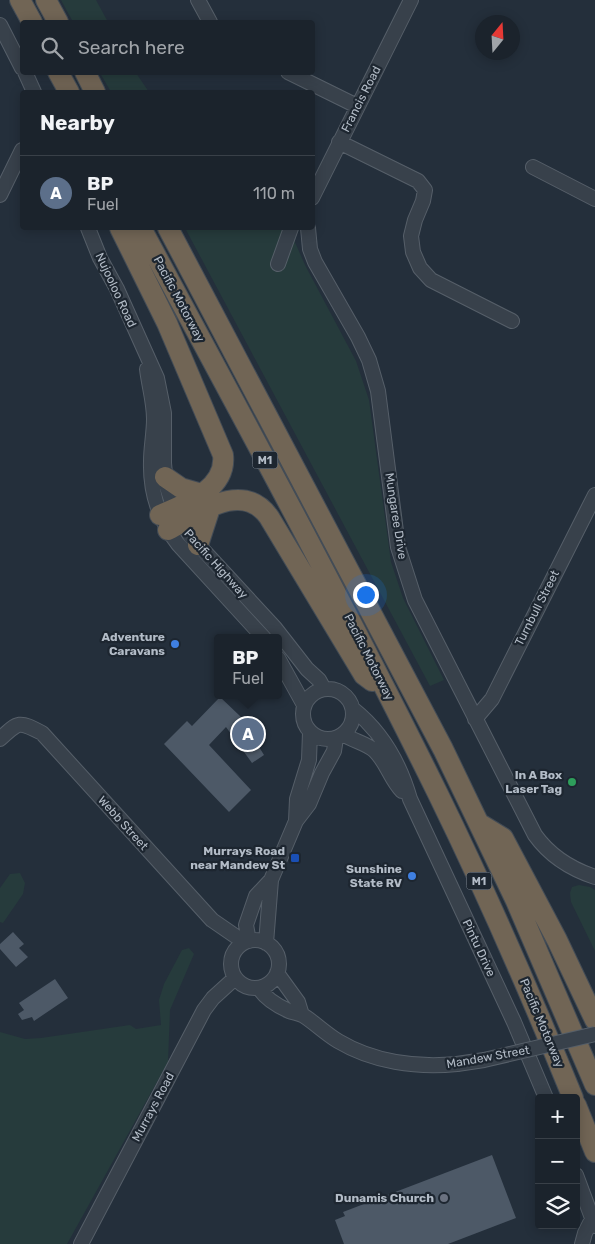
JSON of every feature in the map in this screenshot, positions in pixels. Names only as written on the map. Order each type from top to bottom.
[{"type":"highway","points":[[20,0],[31,20]]},
{"type":"highway","points":[[46,0],[57,20]]},
{"type":"highway","points":[[46,75],[53,90]]},
{"type":"highway","points":[[60,75],[68,90]]},
{"type":"highway","points":[[87,75],[95,90]]},
{"type":"highway","points":[[121,230],[167,323],[222,449],[224,463],[221,473],[212,486],[206,501],[198,545]]},
{"type":"highway","name":"Pacific Motorway","points":[[142,230],[327,576],[387,693],[475,871],[518,966],[571,1094]]},
{"type":"highway","name":"Pacific Motorway","points":[[169,230],[416,695],[520,910],[595,1085]]},
{"type":"highway","points":[[165,477],[206,501]]},
{"type":"highway","points":[[171,519],[206,501],[235,499],[250,501],[262,508],[364,675],[387,693]]},
{"type":"highway","points":[[480,824],[503,838],[557,940],[595,1020]]},
{"type":"highway","points":[[580,1115],[595,1152]]},
{"type":"street","points":[[198,0],[209,20]]},
{"type":"street","name":"Francis Road","points":[[315,192],[411,0]]},
{"type":"street","points":[[0,25],[20,64]]},
{"type":"street","points":[[26,75],[33,90]]},
{"type":"street","points":[[294,75],[357,106]]},
{"type":"street","points":[[339,142],[418,181],[425,190],[424,201],[415,220],[412,236],[413,252],[420,268],[431,280],[512,321]]},
{"type":"street","points":[[0,194],[20,154]]},
{"type":"street","points":[[532,167],[595,199]]},
{"type":"street","name":"Nujooloo Road","points":[[89,230],[145,353]]},
{"type":"street","points":[[278,264],[290,230]]},
{"type":"street","name":"Mungaree Drive","points":[[308,230],[310,249],[315,262],[358,337],[369,360],[376,383],[398,547],[414,600],[538,840],[547,850],[576,870],[595,877]]},
{"type":"street","name":"Pacific Highway","points":[[145,353],[157,378],[163,402],[165,477],[171,519],[178,544],[260,634]]},
{"type":"street","name":"Pacific Highway","points":[[145,353],[154,412],[151,460],[151,480],[154,497],[171,519],[198,545],[279,634]]},
{"type":"street","name":"Turnbull Street","points":[[475,719],[492,699],[595,495]]},
{"type":"street","name":"Pacific Highway","points":[[282,638],[307,669],[319,680],[324,689]]},
{"type":"street","points":[[282,665],[304,705]]},
{"type":"street","points":[[266,943],[271,880],[296,821],[310,804],[322,773],[340,736],[351,723],[353,709],[346,696],[339,691],[324,689],[312,694],[304,705],[303,720],[310,732],[310,760],[297,799],[296,821]]},
{"type":"street","name":"Pintu Drive","points":[[353,709],[367,720],[390,751],[405,783],[410,799],[514,1022],[544,1094]]},
{"type":"street","name":"Webb Street","points":[[0,739],[14,725],[24,724],[42,733],[212,920],[246,942]]},
{"type":"street","points":[[310,732],[322,738],[340,736]]},
{"type":"street","name":"Pintu Drive","points":[[340,736],[374,751],[381,759],[397,787],[410,799]]},
{"type":"street","points":[[246,942],[246,925],[256,896],[271,880]]},
{"type":"street","points":[[255,940],[266,943],[276,953],[278,960],[277,973],[273,980],[259,988],[245,986],[235,978],[231,970],[232,954],[237,947],[246,942],[255,940]]},
{"type":"street","name":"Mandew Street","points":[[277,973],[298,1002],[302,1014]]},
{"type":"street","name":"Murrays Road","points":[[81,1244],[204,1010],[212,998],[235,978]]},
{"type":"street","name":"Mandew Street","points":[[259,988],[265,997],[288,1010],[302,1014],[338,1041],[378,1058],[412,1065],[457,1064],[484,1060],[595,1034]]},
{"type":"street","points":[[579,1184],[594,1223],[585,1233],[582,1244]]},
{"type":"green space","points":[[61,0],[96,0],[107,20],[72,20]]},
{"type":"green space","points":[[101,75],[137,75],[148,90],[110,90]]},
{"type":"green space","points":[[186,230],[285,230],[294,240],[305,265],[356,361],[369,400],[391,562],[403,598],[444,680],[430,686]]},
{"type":"green space","points":[[20,873],[25,883],[23,894],[3,923],[0,922],[0,888],[10,874]]},
{"type":"green space","points":[[579,885],[595,890],[595,951],[571,902],[570,893],[572,887]]},
{"type":"green space","points":[[189,948],[194,954],[170,1010],[168,1062],[67,1244],[0,1244],[0,1032],[25,1039],[130,1025],[136,1029],[161,1025],[159,1000],[164,984],[182,950]]},
{"type":"building","points":[[218,699],[222,699],[240,716],[264,755],[252,763],[226,727],[209,745],[251,790],[229,812],[164,744],[187,721],[192,726]]},
{"type":"building","points":[[13,932],[24,944],[19,948],[28,957],[16,967],[0,949],[0,944]]},
{"type":"building","points":[[55,979],[68,998],[34,1021],[32,1017],[22,1020],[18,1014],[24,1010],[19,1003]]},
{"type":"building","name":"Dunamis Church","points":[[492,1155],[516,1218],[448,1244],[344,1244],[335,1220],[345,1216],[343,1212]]},
{"type":"place","name":"Adventure Caravans","points":[[175,644]]},
{"type":"place","name":"BP","points":[[248,734]]},
{"type":"place","name":"In A Box Laser Tag","points":[[572,782]]},
{"type":"place","name":"Murrays Road near Mandew St","points":[[295,858]]},
{"type":"place","name":"Sunshine State RV","points":[[412,876]]},
{"type":"place","name":"Dunamis Church","points":[[444,1198]]}]
